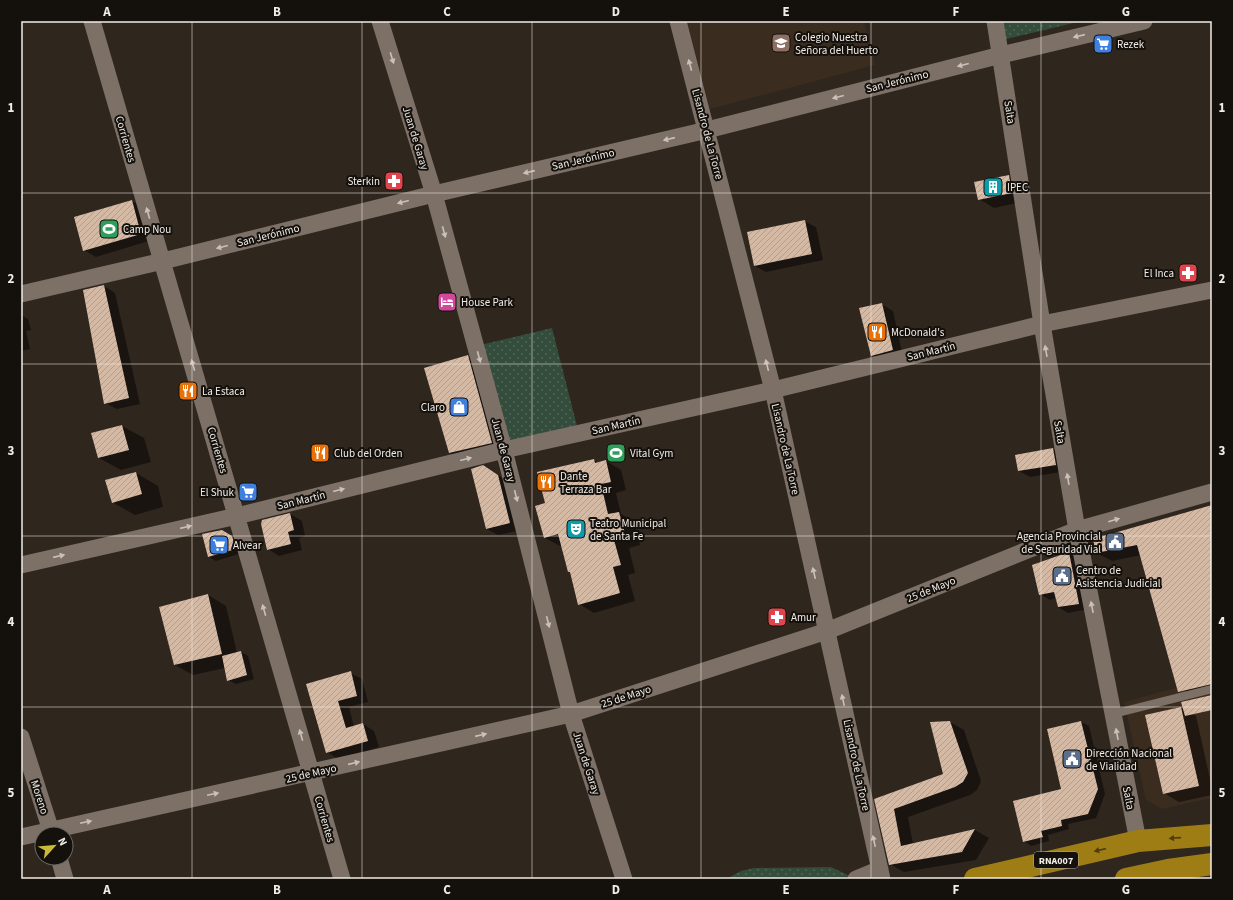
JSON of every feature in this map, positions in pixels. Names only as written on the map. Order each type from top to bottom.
[{"type":"highway","name":"RNA007","points":[[975,879],[1138,841],[1212,835]]},
{"type":"highway","points":[[1126,879],[1168,870],[1212,864]]},
{"type":"street","name":"Corrientes","points":[[92,21],[342,879]]},
{"type":"street","name":"Juan de Garay","points":[[380,21],[434,194],[504,450],[571,714],[624,879]]},
{"type":"street","name":"Lisandro de La Torre","points":[[678,21],[773,390],[881,874]]},
{"type":"street","name":"Salta","points":[[996,21],[1042,324],[1077,530],[1138,841]]},
{"type":"street","name":"San Jerónimo","points":[[21,294],[163,261],[434,194],[707,130],[1001,55],[1144,21]]},
{"type":"street","name":"San Martín","points":[[21,565],[237,516],[504,450],[773,390],[1042,324],[1212,290]]},
{"type":"street","name":"25 de Mayo","points":[[74,827],[571,714],[827,631],[1077,530],[1212,492]]},
{"type":"street","name":"Moreno","points":[[21,737],[49,826]]},
{"type":"street","name":"25 de Mayo","points":[[21,837],[34,835]]},
{"type":"street","points":[[61,866],[65,879]]},
{"type":"street","points":[[856,879],[881,874]]},
{"type":"lane","points":[[1112,714],[1212,689]]},
{"type":"shaded area","name":"Colegio Nuestra Señora del Huerto","points":[[687,21],[864,21],[875,65],[710,109]]},
{"type":"shaded area","points":[[1212,678],[1212,798],[1162,809],[1146,800],[1124,702]]},
{"type":"green space","points":[[1003,21],[1082,21],[1006,39]]},
{"type":"green space","points":[[552,328],[578,430],[507,447],[480,345]]},
{"type":"green space","points":[[831,867],[850,876],[837,879],[726,879],[741,871],[754,868]]},
{"type":"building","name":"IPEC","points":[[1009,175],[1012,193],[978,200],[974,182]]},
{"type":"building","points":[[132,200],[141,234],[83,251],[74,217]]},
{"type":"building","points":[[805,220],[812,254],[754,266],[747,232]]},
{"type":"building","points":[[104,285],[129,398],[104,404],[83,290]]},
{"type":"building","name":"McDonald's","points":[[882,303],[893,350],[871,356],[859,308]]},
{"type":"building","name":"Claro","points":[[468,355],[492,443],[449,453],[424,368]]},
{"type":"building","points":[[122,425],[129,450],[98,458],[91,433]]},
{"type":"building","points":[[1053,448],[1056,465],[1018,471],[1015,455]]},
{"type":"building","name":"Teatro Municipal de Santa Fe","points":[[594,459],[595,463],[606,460],[611,482],[601,484],[608,514],[619,512],[626,537],[614,540],[621,565],[613,567],[620,593],[578,605],[570,572],[568,572],[558,534],[544,538],[535,506],[545,503],[537,472]]},
{"type":"building","points":[[483,465],[498,475],[510,523],[486,529],[471,469]]},
{"type":"building","points":[[136,472],[142,494],[112,503],[105,480]]},
{"type":"building","points":[[1212,505],[1212,684],[1178,692],[1137,545],[1096,553],[1093,539]]},
{"type":"building","points":[[290,513],[294,530],[288,532],[291,544],[267,550],[261,524],[262,520]]},
{"type":"building","points":[[222,530],[232,536],[236,549],[208,557],[202,534]]},
{"type":"building","name":"Centro de Asistencia Judicial","points":[[1069,552],[1079,604],[1058,607],[1054,592],[1039,595],[1032,565]]},
{"type":"building","points":[[208,594],[222,654],[174,665],[159,607]]},
{"type":"building","points":[[241,651],[247,675],[227,681],[222,656]]},
{"type":"building","points":[[351,671],[357,696],[338,701],[346,728],[363,723],[368,741],[326,753],[306,684]]},
{"type":"building","points":[[1212,695],[1212,710],[1185,716],[1181,702]]},
{"type":"building","points":[[1181,707],[1199,786],[1163,794],[1145,715]]},
{"type":"building","points":[[950,721],[968,773],[963,782],[955,787],[894,809],[901,846],[975,829],[962,852],[889,865],[874,799],[943,774],[930,722]]},
{"type":"building","name":"Dirección Nacional de Vialidad","points":[[1081,721],[1098,789],[1088,814],[1061,820],[1062,826],[1041,831],[1043,837],[1023,842],[1013,801],[1061,789],[1047,729]]},
{"type":"place","name":"Colegio Nuestra Señora del Huerto","points":[[781,43]]},
{"type":"place","name":"Rezek","points":[[1103,44]]},
{"type":"place","name":"Sterkin","points":[[394,181]]},
{"type":"place","name":"IPEC","points":[[993,187]]},
{"type":"place","name":"Camp Nou","points":[[109,229]]},
{"type":"place","name":"El Inca","points":[[1188,273]]},
{"type":"place","name":"House Park","points":[[447,302]]},
{"type":"place","name":"McDonald's","points":[[877,332]]},
{"type":"place","name":"La Estaca","points":[[188,391]]},
{"type":"place","name":"Claro","points":[[459,407]]},
{"type":"place","name":"Club del Orden","points":[[320,453]]},
{"type":"place","name":"Vital Gym","points":[[616,453]]},
{"type":"place","name":"Dante Terraza Bar","points":[[546,482]]},
{"type":"place","name":"El Shuk","points":[[248,492]]},
{"type":"place","name":"Teatro Municipal de Santa Fe","points":[[576,529]]},
{"type":"place","name":"Agencia Provincial de Seguridad Vial","points":[[1115,542]]},
{"type":"place","name":"Alvear","points":[[219,545]]},
{"type":"place","name":"Centro de Asistencia Judicial","points":[[1062,576]]},
{"type":"place","name":"Amur","points":[[777,617]]},
{"type":"place","name":"Dirección Nacional de Vialidad","points":[[1072,759]]}]
